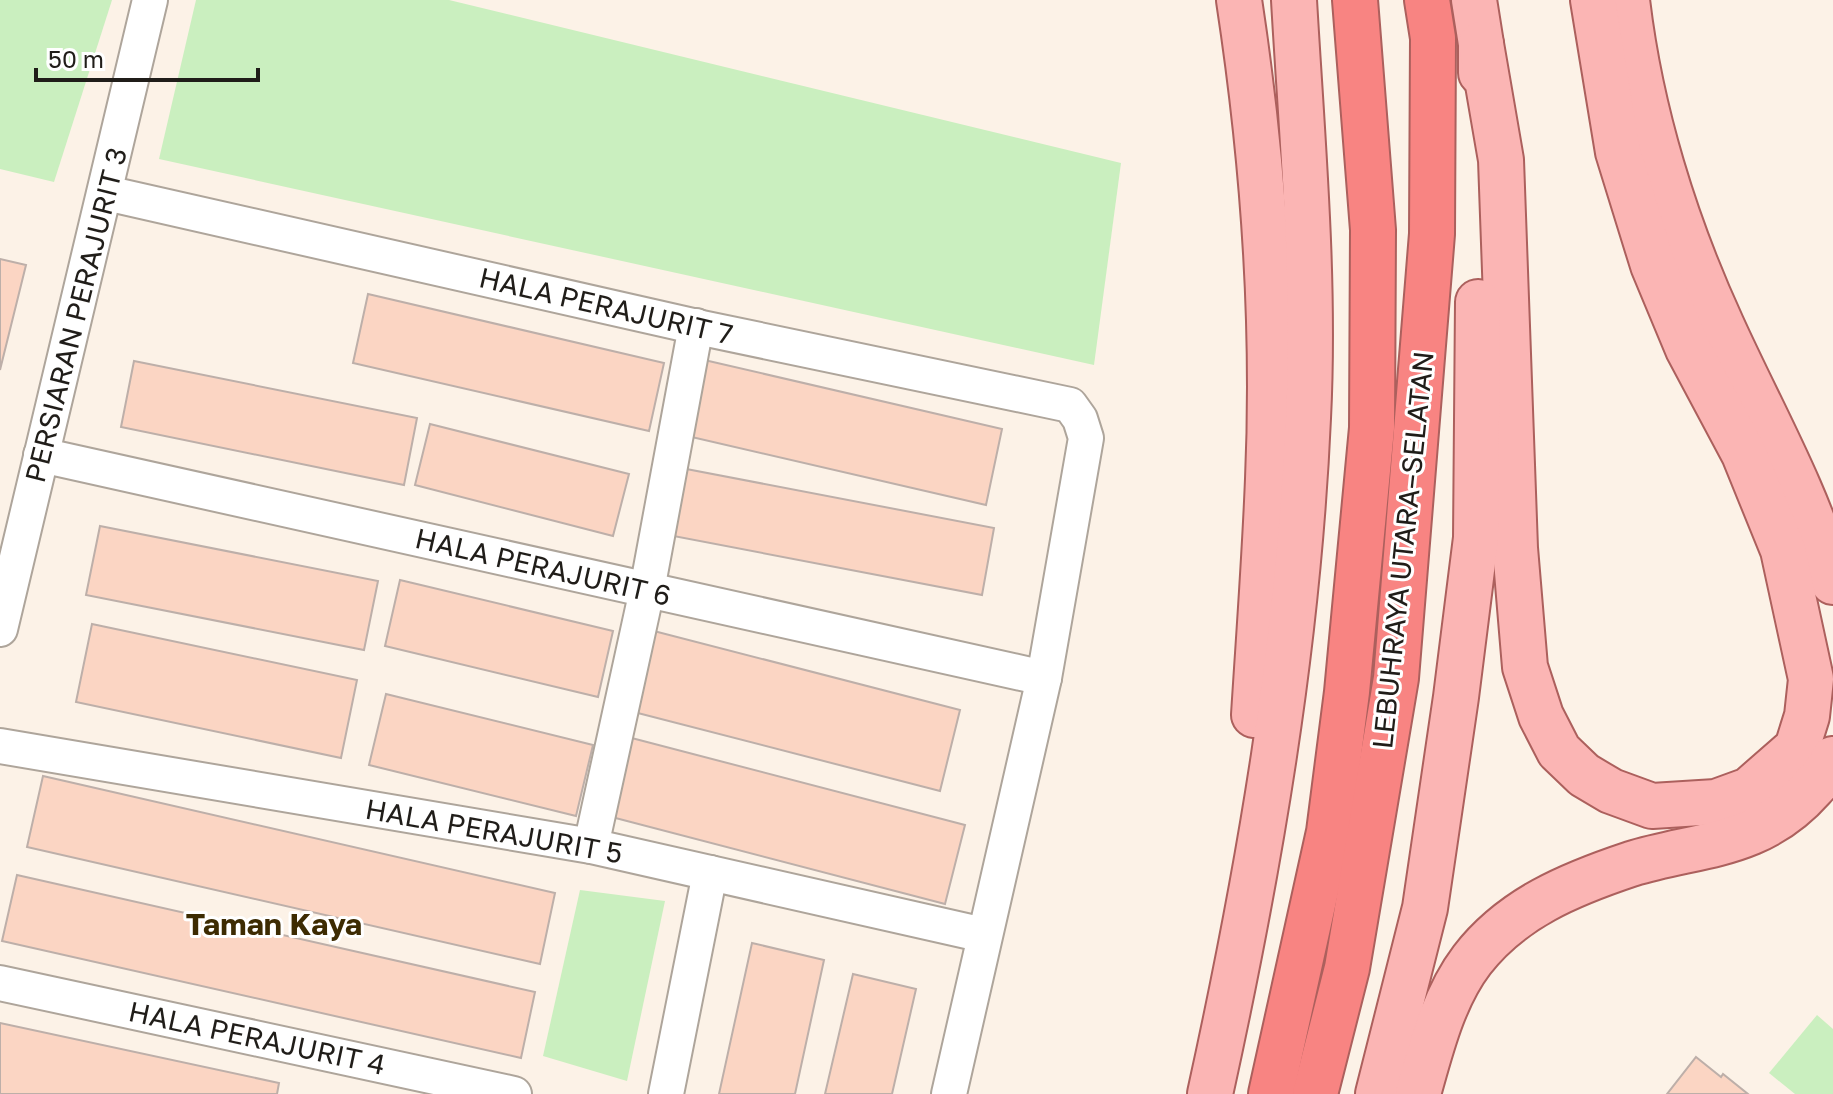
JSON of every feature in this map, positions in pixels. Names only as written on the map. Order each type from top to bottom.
[{"type":"highway","name":"LEBUHRAYA UTARA–SELATAN","points":[[1271,1094],[1329,832],[1347,692],[1372,428],[1373,230],[1355,0]]},
{"type":"highway","name":"LEBUHRAYA UTARA–SELATAN","points":[[1315,1094],[1347,968],[1396,678],[1432,234],[1433,38],[1427,0]]},
{"type":"main road","points":[[1239,0],[1255,104],[1267,279],[1268,476],[1253,731],[1260,853]]},
{"type":"main road","points":[[1210,1094],[1260,853],[1293,623],[1308,416],[1308,225],[1294,0]]},
{"type":"main road","points":[[1474,0],[1501,160],[1515,548],[1525,667],[1541,716],[1559,751],[1584,775],[1611,791],[1652,806],[1716,802],[1749,790],[1797,748],[1807,716],[1811,679],[1783,550],[1744,454],[1688,349],[1653,265],[1618,152],[1593,0]]},
{"type":"main road","points":[[1627,0],[1655,141],[1691,254],[1722,327],[1782,445],[1819,532],[1833,582]]},
{"type":"main road","points":[[1378,1094],[1425,908],[1476,538],[1481,44]]},
{"type":"main road","points":[[1418,1094],[1451,992],[1472,960],[1519,913],[1559,891],[1633,864],[1733,841],[1799,802],[1830,768],[1833,759]]},
{"type":"street","name":"PERSIARAN PERAJURIT 3","points":[[0,629],[150,0]]},
{"type":"street","name":"HALA PERAJURIT 7","points":[[106,193],[696,326],[1070,405],[1080,419],[1086,438],[1044,678]]},
{"type":"street","points":[[591,846],[647,590],[696,326]]},
{"type":"street","name":"HALA PERAJURIT 6","points":[[41,455],[1044,678]]},
{"type":"street","points":[[949,1094],[1044,678]]},
{"type":"street","name":"HALA PERAJURIT 5","points":[[0,746],[591,846],[984,935]]},
{"type":"street","points":[[666,1094],[710,873]]},
{"type":"street","name":"HALA PERAJURIT 4","points":[[0,983],[514,1094]]},
{"type":"green space","points":[[0,0],[112,0],[54,182],[0,169]]},
{"type":"green space","points":[[196,0],[449,0],[1121,163],[1094,365],[159,159]]},
{"type":"green space","points":[[580,890],[665,901],[627,1081],[543,1056]]},
{"type":"green space","points":[[1817,1015],[1833,1029],[1833,1094],[1795,1094],[1769,1073]]},
{"type":"building","points":[[0,259],[26,265],[0,370]]},
{"type":"building","points":[[368,294],[664,363],[649,431],[353,363]]},
{"type":"building","points":[[700,359],[1002,429],[986,505],[683,435]]},
{"type":"building","points":[[134,361],[417,418],[404,485],[121,427]]},
{"type":"building","points":[[430,424],[629,474],[613,536],[415,485]]},
{"type":"building","points":[[676,467],[994,528],[982,595],[663,534]]},
{"type":"building","points":[[100,526],[378,581],[364,650],[86,595]]},
{"type":"building","points":[[400,580],[613,631],[598,697],[385,646]]},
{"type":"building","points":[[92,624],[357,680],[341,758],[76,702]]},
{"type":"building","points":[[650,630],[960,710],[940,791],[630,711]]},
{"type":"building","points":[[386,694],[593,745],[576,816],[369,765]]},
{"type":"building","points":[[624,736],[965,825],[945,904],[604,815]]},
{"type":"building","points":[[43,776],[555,893],[540,964],[27,847]]},
{"type":"building","points":[[17,875],[535,992],[521,1058],[2,941]]},
{"type":"building","points":[[752,943],[824,960],[795,1094],[719,1094]]},
{"type":"building","points":[[853,974],[916,989],[892,1094],[825,1094]]},
{"type":"building","points":[[0,1023],[279,1083],[277,1094],[0,1094]]},
{"type":"building","points":[[1696,1057],[1721,1077],[1723,1074],[1748,1094],[1667,1094]]},
{"type":"district","name":"Taman Kaya","points":[[274,925]]}]
